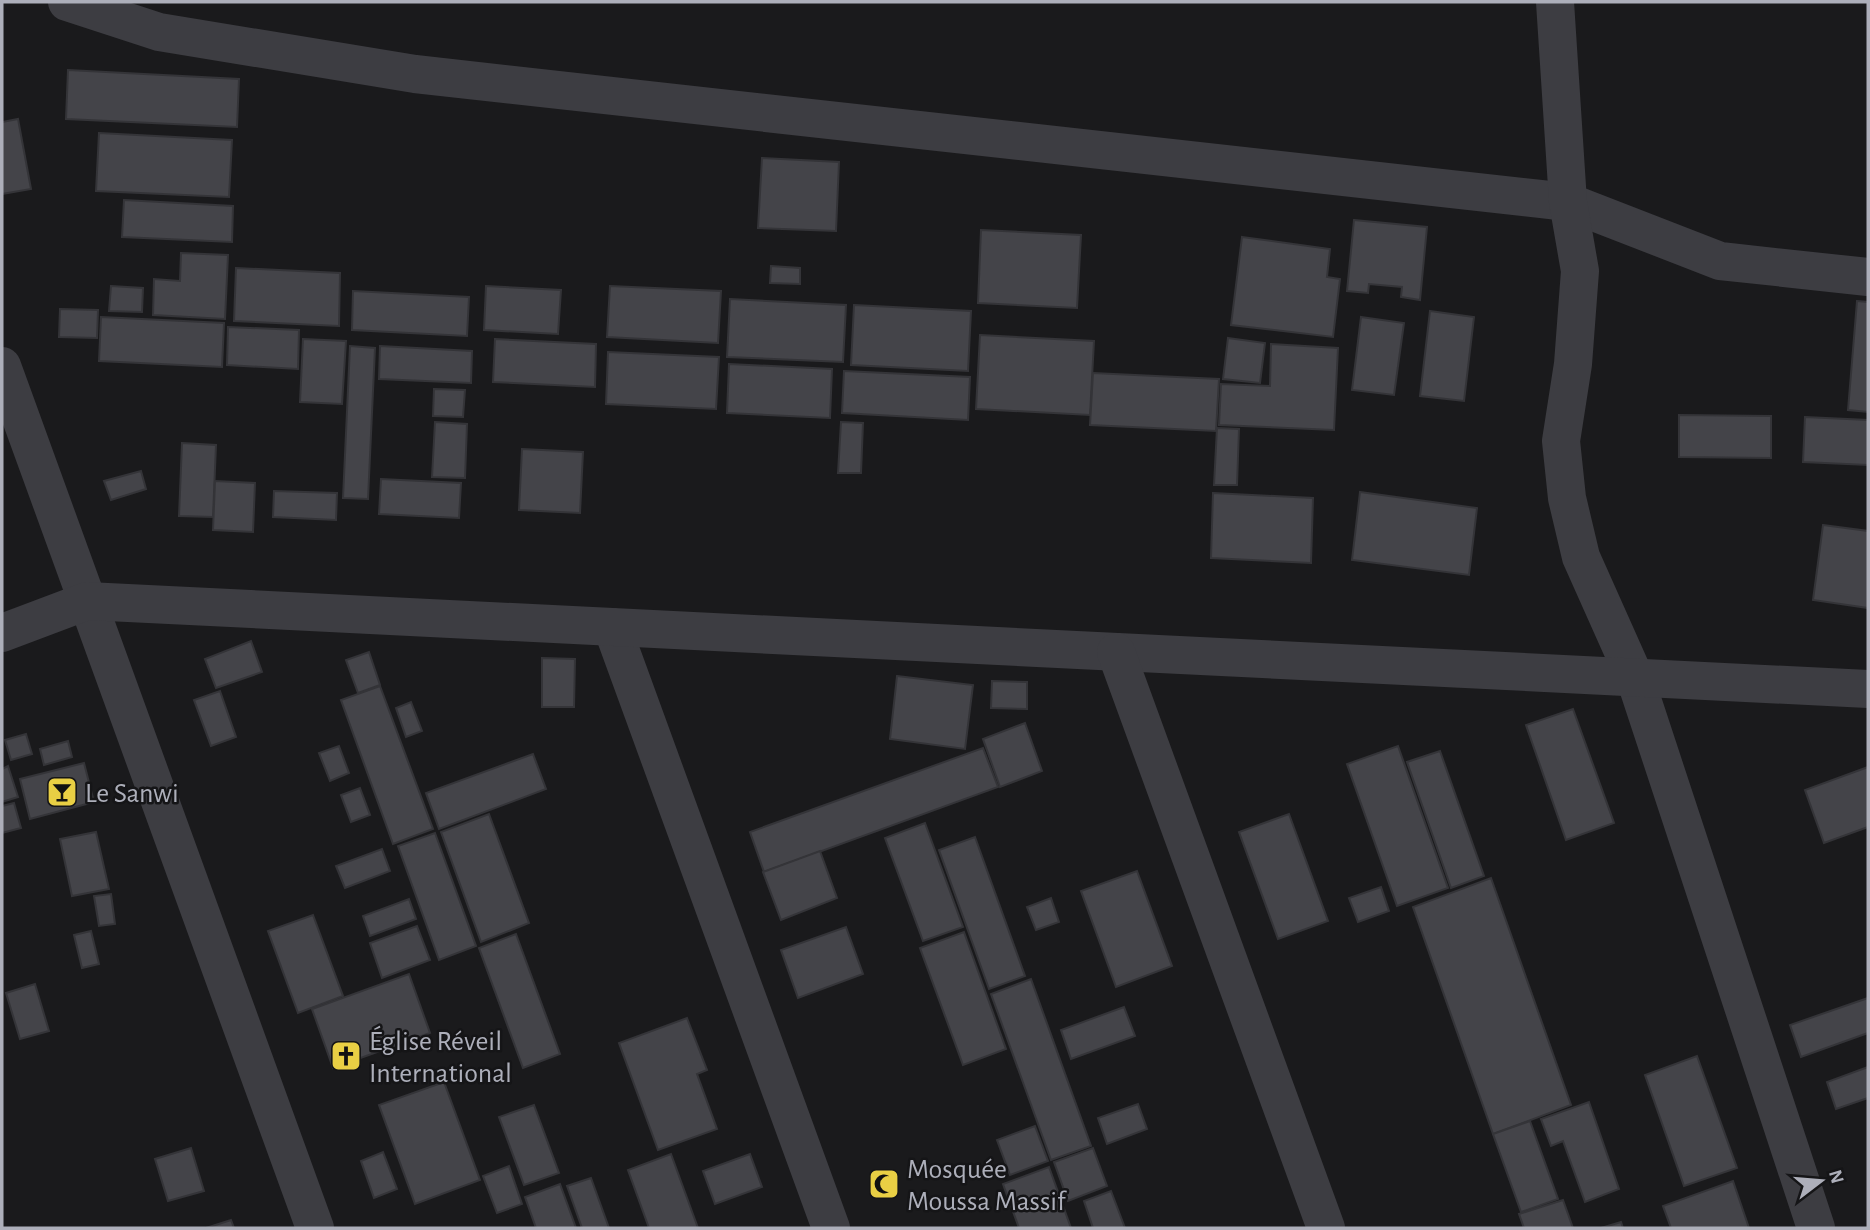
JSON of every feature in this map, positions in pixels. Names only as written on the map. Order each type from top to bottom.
[{"type":"street","points":[[67,2],[159,32],[415,74],[1568,202],[1720,261],[1868,277]]},
{"type":"street","points":[[1555,2],[1568,202],[1580,271],[1573,364],[1561,441],[1567,498],[1581,557],[1635,678],[1815,1228]]},
{"type":"street","points":[[2,366],[315,1228]]},
{"type":"street","points":[[2,633],[87,601],[1868,689]]},
{"type":"street","points":[[612,627],[831,1228]]},
{"type":"street","points":[[1116,652],[1326,1228]]},
{"type":"building","points":[[68,70],[239,79],[237,127],[66,119]]},
{"type":"building","points":[[18,119],[31,189],[2,194],[2,122]]},
{"type":"building","points":[[99,133],[232,140],[229,197],[96,191]]},
{"type":"building","points":[[762,158],[839,162],[836,231],[758,228]]},
{"type":"building","points":[[124,200],[233,206],[232,242],[122,237]]},
{"type":"building","points":[[1354,220],[1427,227],[1420,300],[1401,297],[1402,287],[1369,284],[1368,293],[1347,291]]},
{"type":"building","points":[[981,230],[1081,235],[1077,308],[978,303]]},
{"type":"building","points":[[1242,237],[1330,249],[1327,277],[1340,279],[1333,337],[1231,325]]},
{"type":"building","points":[[181,253],[228,255],[225,319],[153,315],[154,279],[180,281]]},
{"type":"building","points":[[771,266],[800,268],[800,284],[770,283]]},
{"type":"building","points":[[236,268],[340,273],[339,326],[234,321]]},
{"type":"building","points":[[111,286],[143,288],[142,312],[109,311]]},
{"type":"building","points":[[486,286],[561,290],[558,334],[484,330]]},
{"type":"building","points":[[610,286],[721,291],[718,343],[607,337]]},
{"type":"building","points":[[353,291],[469,297],[467,336],[352,330]]},
{"type":"building","points":[[730,299],[846,305],[843,362],[727,357]]},
{"type":"building","points":[[1857,301],[1868,302],[1868,412],[1848,410]]},
{"type":"building","points":[[854,305],[971,311],[968,371],[851,365]]},
{"type":"building","points":[[60,309],[98,310],[97,338],[59,337]]},
{"type":"building","points":[[1430,311],[1474,317],[1464,401],[1420,396]]},
{"type":"building","points":[[101,317],[224,323],[222,367],[99,361]]},
{"type":"building","points":[[1361,317],[1404,323],[1394,395],[1352,390]]},
{"type":"building","points":[[228,327],[299,330],[298,369],[227,365]]},
{"type":"building","points":[[980,335],[1094,341],[1090,415],[976,409]]},
{"type":"building","points":[[1228,338],[1265,343],[1260,383],[1223,379]]},
{"type":"building","points":[[303,339],[346,341],[342,404],[300,402]]},
{"type":"building","points":[[495,339],[596,344],[595,387],[493,382]]},
{"type":"building","points":[[1271,344],[1338,348],[1334,430],[1219,425],[1221,384],[1270,386]]},
{"type":"building","points":[[350,346],[375,348],[368,499],[343,498]]},
{"type":"building","points":[[380,346],[472,351],[471,383],[379,379]]},
{"type":"building","points":[[608,352],[719,357],[716,409],[606,404]]},
{"type":"building","points":[[729,364],[832,369],[830,418],[727,413]]},
{"type":"building","points":[[844,371],[970,377],[968,420],[842,413]]},
{"type":"building","points":[[1093,373],[1219,379],[1216,431],[1090,425]]},
{"type":"building","points":[[434,389],[465,390],[463,417],[433,416]]},
{"type":"building","points":[[1679,415],[1771,416],[1771,458],[1679,457]]},
{"type":"building","points":[[1805,417],[1868,420],[1868,465],[1803,462]]},
{"type":"building","points":[[435,422],[467,424],[465,478],[432,477]]},
{"type":"building","points":[[841,422],[863,423],[861,473],[838,473]]},
{"type":"building","points":[[1217,428],[1239,429],[1237,485],[1214,485]]},
{"type":"building","points":[[182,443],[216,445],[213,517],[179,516]]},
{"type":"building","points":[[522,449],[583,452],[580,513],[519,510]]},
{"type":"building","points":[[141,471],[146,489],[111,500],[104,481]]},
{"type":"building","points":[[381,479],[461,483],[459,518],[379,514]]},
{"type":"building","points":[[215,481],[255,483],[253,532],[213,530]]},
{"type":"building","points":[[274,491],[337,493],[336,520],[273,517]]},
{"type":"building","points":[[1360,492],[1477,508],[1469,575],[1352,560]]},
{"type":"building","points":[[1213,493],[1313,498],[1311,563],[1211,558]]},
{"type":"building","points":[[1823,525],[1868,531],[1868,608],[1813,600]]},
{"type":"building","points":[[251,641],[262,672],[216,688],[205,659]]},
{"type":"building","points":[[369,652],[380,685],[358,693],[346,660]]},
{"type":"building","points":[[542,658],[575,659],[574,707],[542,707]]},
{"type":"building","points":[[897,676],[973,685],[965,749],[890,739]]},
{"type":"building","points":[[992,681],[1027,682],[1027,709],[991,708]]},
{"type":"building","points":[[380,686],[433,829],[393,844],[341,700]]},
{"type":"building","points":[[220,691],[236,737],[211,746],[194,700]]},
{"type":"building","points":[[411,702],[422,731],[406,737],[396,708]]},
{"type":"building","points":[[1573,709],[1614,823],[1566,840],[1526,725]]},
{"type":"building","points":[[1025,723],[1042,771],[1000,787],[983,739]]},
{"type":"building","points":[[26,734],[32,754],[11,760],[5,740]]},
{"type":"building","points":[[68,741],[72,757],[44,765],[40,749]]},
{"type":"building","points":[[339,746],[349,773],[330,781],[319,753]]},
{"type":"building","points":[[1398,746],[1448,888],[1397,906],[1347,764]]},
{"type":"building","points":[[983,748],[998,787],[764,872],[750,832]]},
{"type":"building","points":[[1440,751],[1484,876],[1451,888],[1407,762]]},
{"type":"building","points":[[533,754],[546,789],[439,829],[426,793]]},
{"type":"building","points":[[84,763],[94,802],[30,819],[20,779]]},
{"type":"building","points":[[8,766],[18,797],[2,802],[2,769]]},
{"type":"building","points":[[1868,767],[1868,827],[1824,843],[1805,790]]},
{"type":"building","points":[[360,788],[370,815],[351,822],[341,795]]},
{"type":"building","points":[[14,803],[21,828],[2,833],[2,806]]},
{"type":"building","points":[[489,814],[529,923],[481,942],[441,832]]},
{"type":"building","points":[[1289,814],[1328,921],[1278,939],[1239,832]]},
{"type":"building","points":[[925,823],[963,927],[923,941],[885,838]]},
{"type":"building","points":[[96,832],[109,889],[72,896],[60,839]]},
{"type":"building","points":[[435,833],[476,946],[439,960],[398,846]]},
{"type":"building","points":[[975,837],[1025,976],[989,989],[939,850]]},
{"type":"building","points":[[382,849],[390,871],[345,888],[336,866]]},
{"type":"building","points":[[820,851],[837,898],[781,920],[763,872]]},
{"type":"building","points":[[1137,871],[1172,966],[1116,987],[1081,891]]},
{"type":"building","points":[[1491,878],[1571,1105],[1493,1134],[1413,907]]},
{"type":"building","points":[[1381,887],[1389,911],[1358,922],[1349,898]]},
{"type":"building","points":[[111,894],[115,924],[99,926],[94,896]]},
{"type":"building","points":[[1051,898],[1059,922],[1036,930],[1027,907]]},
{"type":"building","points":[[409,899],[416,919],[370,936],[363,916]]},
{"type":"building","points":[[313,915],[343,996],[298,1013],[268,931]]},
{"type":"building","points":[[417,926],[430,960],[382,978],[370,943]]},
{"type":"building","points":[[846,927],[863,974],[798,998],[781,950]]},
{"type":"building","points":[[91,931],[99,964],[82,968],[74,935]]},
{"type":"building","points":[[964,932],[1006,1049],[963,1065],[920,948]]},
{"type":"building","points":[[516,934],[560,1054],[523,1068],[479,948]]},
{"type":"building","points":[[409,974],[430,1033],[333,1068],[312,1009]]},
{"type":"building","points":[[1031,979],[1091,1146],[1051,1160],[991,994]]},
{"type":"building","points":[[35,984],[49,1031],[20,1039],[6,993]]},
{"type":"building","points":[[1868,998],[1868,1033],[1801,1057],[1790,1025]]},
{"type":"building","points":[[1124,1007],[1135,1036],[1071,1059],[1061,1030]]},
{"type":"building","points":[[687,1018],[707,1070],[697,1074],[717,1129],[658,1150],[619,1043]]},
{"type":"building","points":[[1697,1056],[1737,1168],[1684,1186],[1645,1075]]},
{"type":"building","points":[[1868,1067],[1868,1098],[1836,1109],[1827,1082]]},
{"type":"building","points":[[444,1082],[480,1180],[415,1204],[379,1105]]},
{"type":"building","points":[[1589,1102],[1619,1189],[1585,1202],[1563,1141],[1551,1146],[1541,1119]]},
{"type":"building","points":[[1138,1104],[1147,1129],[1107,1144],[1098,1118]]},
{"type":"building","points":[[534,1105],[559,1173],[524,1185],[499,1117]]},
{"type":"building","points":[[1530,1121],[1558,1199],[1521,1212],[1493,1134]]},
{"type":"building","points":[[1035,1126],[1048,1161],[1010,1175],[997,1140]]},
{"type":"building","points":[[191,1148],[204,1191],[168,1201],[155,1159]]},
{"type":"building","points":[[1093,1148],[1107,1186],[1068,1201],[1054,1162]]},
{"type":"building","points":[[383,1152],[397,1189],[374,1198],[361,1161]]},
{"type":"building","points":[[671,1154],[698,1228],[649,1228],[628,1170]]},
{"type":"building","points":[[750,1154],[762,1187],[715,1204],[703,1171]]},
{"type":"building","points":[[509,1166],[522,1204],[497,1213],[483,1176]]},
{"type":"building","points":[[1049,1167],[1071,1228],[1019,1228],[1003,1184]]},
{"type":"building","points":[[591,1178],[609,1228],[582,1228],[567,1186]]},
{"type":"building","points":[[1733,1181],[1749,1228],[1671,1228],[1663,1206]]},
{"type":"building","points":[[560,1184],[576,1228],[536,1228],[525,1197]]},
{"type":"building","points":[[1111,1191],[1125,1228],[1093,1228],[1084,1201]]},
{"type":"building","points":[[1563,1200],[1573,1228],[1524,1228],[1519,1214]]},
{"type":"building","points":[[231,1220],[234,1228],[206,1228]]},
{"type":"building","points":[[1621,1222],[1623,1228],[1601,1228]]},
{"type":"place","name":"Le Sanwi","points":[[62,792]]},
{"type":"place","name":"Église Réveil International","points":[[346,1056]]},
{"type":"place","name":"Mosquée Moussa Massif","points":[[884,1184]]}]
